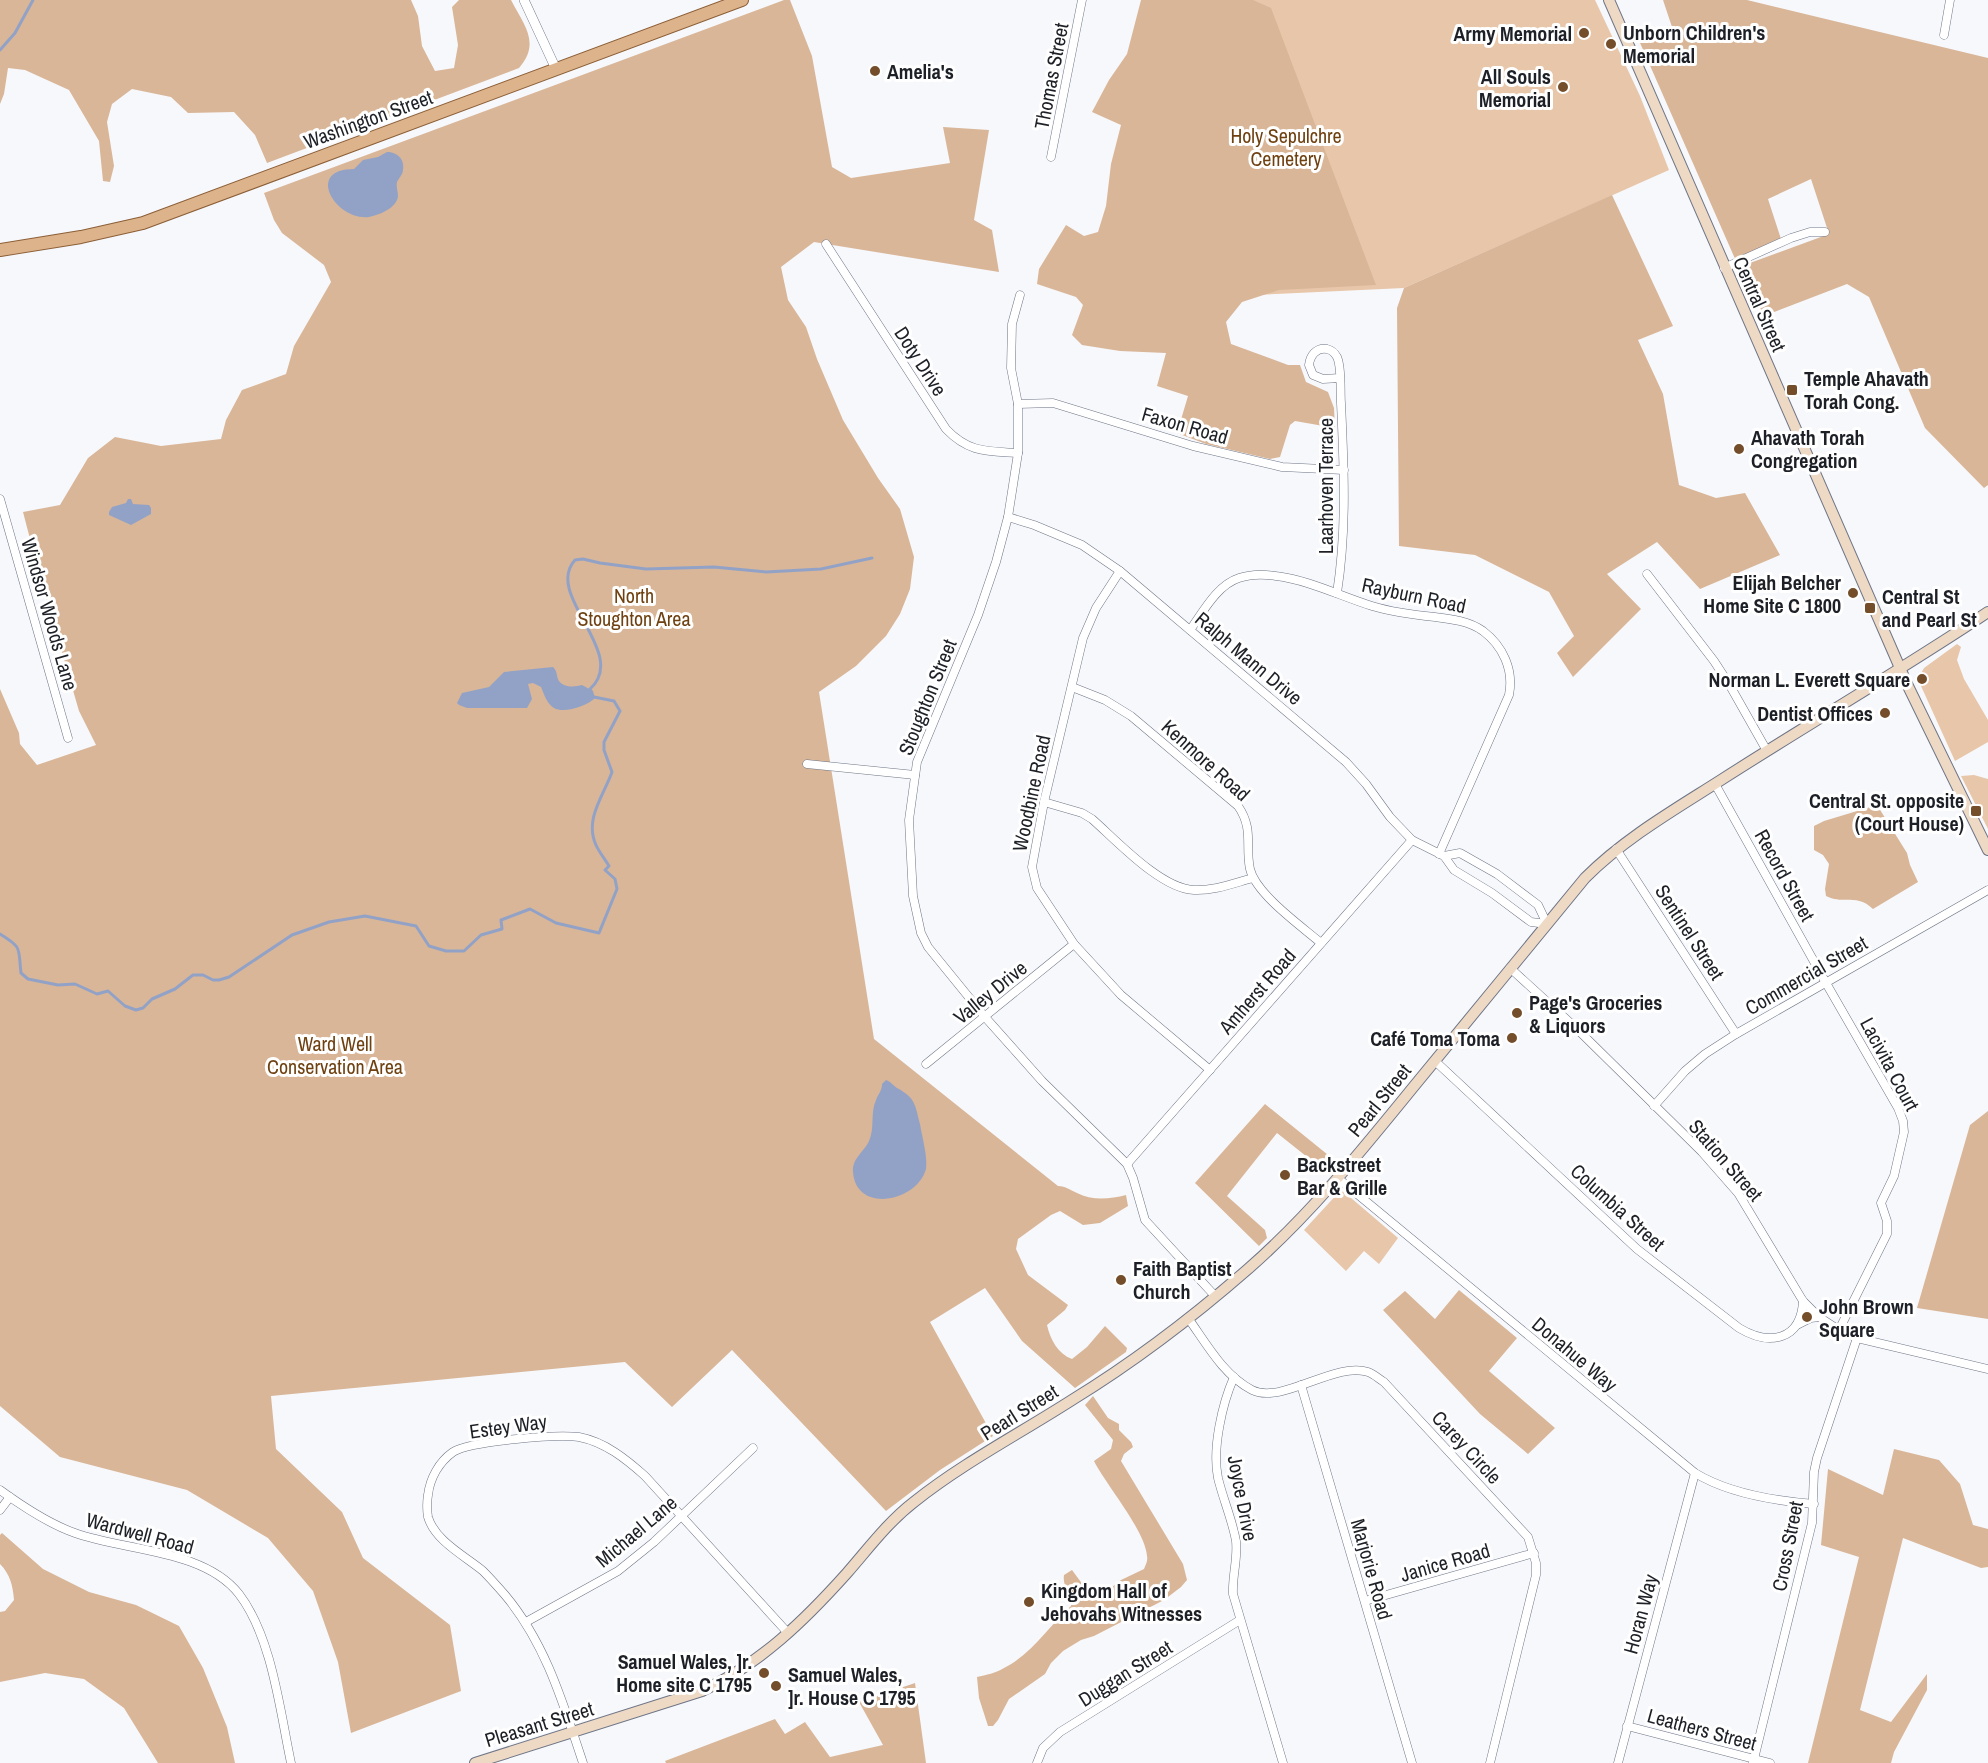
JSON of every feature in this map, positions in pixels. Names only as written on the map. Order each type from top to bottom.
[{"type":"main road","name":"Washington Street","points":[[0,250],[81,237],[135,225],[742,0]]},
{"type":"main road","name":"Central Street","points":[[1609,0],[1900,669],[1988,850]]},
{"type":"main road","name":"Pearl Street","points":[[682,1698],[729,1679],[753,1663],[788,1633],[912,1503],[982,1456],[1076,1398],[1188,1318],[1288,1233],[1339,1179],[1585,878],[1616,849],[1988,612]]},
{"type":"main road","name":"Pleasant Street","points":[[475,1763],[682,1698]]},
{"type":"street","points":[[524,0],[556,69]]},
{"type":"street","name":"Thomas Street","points":[[1051,157],[1082,0]]},
{"type":"street","points":[[1944,35],[1950,0]]},
{"type":"street","points":[[1724,268],[1791,238],[1810,232],[1825,232]]},
{"type":"street","name":"Doty Drive","points":[[826,244],[946,429],[963,444],[972,448],[1018,453]]},
{"type":"street","name":"Stoughton Street","points":[[1020,295],[1011,335],[1011,368],[1018,404],[1018,453],[1008,517],[978,615],[926,738],[915,775],[909,820],[914,896],[921,933],[928,947],[985,1017],[1042,1081],[1127,1164],[1145,1220],[1215,1296]]},
{"type":"street","name":"Laarhoven Terrace","points":[[1337,593],[1344,532],[1340,378],[1338,360],[1334,352],[1324,349],[1314,353],[1309,363],[1313,375],[1323,379],[1340,378]]},
{"type":"street","name":"Faxon Road","points":[[1018,404],[1053,403],[1193,446],[1282,467],[1344,470]]},
{"type":"street","name":"Windsor Woods Lane","points":[[0,499],[68,738]]},
{"type":"street","name":"Ralph Mann Drive","points":[[1008,517],[1044,528],[1082,545],[1120,571],[1346,762],[1396,824],[1412,840],[1442,855],[1454,870],[1492,893],[1531,922],[1547,924]]},
{"type":"street","name":"Woodbine Road","points":[[1120,571],[1096,608],[1083,638],[1044,802],[1032,867],[1037,888],[1074,944],[1121,995],[1210,1070]]},
{"type":"street","points":[[1647,574],[1689,626],[1725,677],[1767,751]]},
{"type":"street","name":"Rayburn Road","points":[[1190,630],[1214,597],[1226,585],[1239,578],[1261,575],[1299,580],[1391,610],[1445,618],[1473,625],[1483,632],[1497,646],[1509,666],[1511,685],[1505,707],[1442,855]]},
{"type":"street","name":"Kenmore Road","points":[[1072,687],[1105,700],[1131,716],[1238,806],[1246,820],[1250,869],[1253,878]]},
{"type":"street","points":[[807,764],[915,775]]},
{"type":"street","name":"Record Street","points":[[1715,784],[1826,983]]},
{"type":"street","points":[[1044,802],[1073,809],[1092,819],[1161,878],[1176,886],[1201,890],[1253,878],[1263,892],[1321,943]]},
{"type":"street","name":"Amherst Road","points":[[1127,1164],[1412,840]]},
{"type":"street","name":"Sentinel Street","points":[[1616,849],[1736,1034]]},
{"type":"street","name":"Ralph Mann Drive","points":[[1442,855],[1460,853],[1497,874],[1538,905],[1547,924]]},
{"type":"street","name":"Commercial Street","points":[[1654,1106],[1685,1071],[1705,1054],[1988,890]]},
{"type":"street","name":"Valley Drive","points":[[926,1064],[1074,944]]},
{"type":"street","name":"Station Street","points":[[1510,968],[1577,1029],[1702,1152],[1738,1193],[1803,1300],[1819,1317],[1857,1338],[1988,1369]]},
{"type":"street","name":"Lacivita Court","points":[[1826,983],[1898,1108],[1904,1126],[1894,1176],[1881,1203],[1887,1221],[1887,1233],[1839,1330]]},
{"type":"street","name":"Columbia Street","points":[[1435,1061],[1637,1249],[1726,1319],[1750,1335],[1764,1339],[1780,1337],[1806,1320],[1819,1317]]},
{"type":"street","name":"Donahue Way","points":[[1339,1179],[1695,1473],[1721,1486],[1780,1500],[1814,1504]]},
{"type":"street","points":[[1796,1326],[1802,1314],[1803,1300]]},
{"type":"street","name":"Carey Circle","points":[[1188,1318],[1234,1377],[1252,1390],[1262,1393],[1275,1392],[1357,1370],[1370,1373],[1384,1382],[1528,1537],[1534,1553],[1536,1575],[1490,1763]]},
{"type":"street","name":"Cross Street","points":[[1754,1761],[1808,1541],[1814,1504],[1814,1472],[1817,1458],[1857,1338]]},
{"type":"street","name":"Joyce Drive","points":[[1234,1377],[1225,1400],[1216,1461],[1236,1541],[1233,1584],[1240,1620],[1283,1763]]},
{"type":"street","name":"Marjorie Road","points":[[1301,1384],[1412,1763]]},
{"type":"street","name":"Estey Way","points":[[583,1763],[555,1679],[526,1622],[484,1572],[435,1531],[428,1517],[428,1495],[432,1479],[440,1464],[454,1452],[473,1445],[548,1436],[579,1437],[603,1445],[625,1458],[645,1476],[788,1633]]},
{"type":"street","name":"Michael Lane","points":[[526,1622],[618,1571],[654,1542],[753,1448]]},
{"type":"street","name":"Horan Way","points":[[1618,1763],[1695,1473]]},
{"type":"street","name":"Wardwell Road","points":[[0,1490],[73,1533],[161,1552],[197,1565],[224,1580],[239,1595],[257,1627],[270,1662],[291,1763]]},
{"type":"street","points":[[0,1510],[10,1497]]},
{"type":"street","name":"Janice Road","points":[[1365,1601],[1534,1553]]},
{"type":"street","name":"Duggan Street","points":[[1037,1763],[1043,1748],[1060,1732],[1240,1620]]},
{"type":"street","name":"Leathers Street","points":[[1627,1726],[1754,1761],[1770,1763]]},
{"type":"green space","points":[[0,0],[411,0],[418,16],[422,46],[435,71],[454,68],[458,45],[452,7],[459,0],[511,0],[525,26],[530,42],[526,59],[519,68],[267,163],[255,135],[234,112],[188,113],[171,97],[132,89],[112,104],[107,122],[114,166],[110,182],[103,181],[99,141],[69,90],[25,70],[8,68],[0,104]]},
{"type":"green space","name":"Ward Well Conservation Area","points":[[784,0],[790,0],[812,56],[832,167],[851,178],[950,163],[943,127],[989,130],[974,220],[992,230],[999,272],[814,242],[781,267],[788,300],[806,327],[843,420],[878,478],[900,509],[914,557],[910,589],[900,614],[886,636],[856,666],[819,692],[874,1039],[1058,1186],[1095,1198],[1126,1195],[1128,1206],[1100,1223],[1083,1225],[1060,1211],[1051,1215],[1018,1239],[1016,1249],[1028,1275],[1068,1305],[1047,1325],[1050,1336],[1063,1354],[1072,1359],[1087,1347],[1105,1326],[1127,1348],[1126,1352],[1075,1388],[1022,1341],[985,1288],[930,1322],[993,1436],[940,1470],[886,1511],[732,1350],[672,1407],[625,1362],[271,1396],[276,1449],[342,1512],[363,1558],[450,1625],[461,1691],[351,1733],[338,1662],[313,1591],[268,1538],[187,1490],[60,1457],[0,1406],[0,689],[19,733],[20,744],[37,765],[96,745],[79,711],[23,512],[60,505],[88,458],[115,437],[161,446],[221,439],[226,420],[242,390],[286,374],[294,346],[331,282],[324,265],[282,233],[274,220],[264,193]]},
{"type":"green space","points":[[1141,0],[1253,0],[1271,8],[1376,285],[1279,290],[1242,302],[1226,322],[1231,344],[1288,365],[1300,365],[1306,382],[1328,392],[1334,408],[1335,428],[1295,421],[1290,425],[1280,457],[1270,459],[1206,444],[1177,433],[1188,396],[1157,386],[1166,353],[1120,351],[1082,345],[1072,335],[1083,305],[1076,297],[1037,284],[1039,269],[1066,225],[1084,236],[1098,232],[1106,206],[1111,164],[1121,125],[1092,112],[1109,80],[1127,54]]},
{"type":"green space","name":"Holy Sepulchre Cemetery","points":[[1166,0],[1595,0],[1640,96],[1669,170],[1404,288],[1106,302]]},
{"type":"green space","points":[[1663,0],[1747,0],[1988,58],[1988,485],[1984,488],[1925,428],[1869,297],[1847,284],[1764,316],[1739,267],[1829,234],[1811,179],[1768,199],[1781,239],[1736,261],[1637,36],[1672,27]]},
{"type":"green space","points":[[1612,195],[1673,326],[1638,340],[1663,394],[1679,485],[1716,498],[1745,493],[1780,555],[1700,589],[1657,542],[1607,574],[1641,609],[1573,677],[1557,653],[1574,636],[1549,592],[1475,555],[1399,546],[1397,308],[1404,288]]},
{"type":"green space","points":[[1957,644],[1961,647],[1957,660],[1964,679],[1988,720],[1988,742],[1955,761],[1921,686],[1920,675],[1924,668]]},
{"type":"green space","points":[[1974,775],[1988,779],[1988,829],[1961,776]]},
{"type":"green space","points":[[1877,805],[1907,853],[1918,882],[1873,909],[1861,901],[1839,900],[1826,896],[1829,864],[1823,855],[1814,850],[1814,826]]},
{"type":"green space","points":[[1265,1104],[1338,1163],[1331,1170],[1316,1164],[1277,1133],[1227,1196],[1265,1230],[1267,1238],[1259,1246],[1195,1183]]},
{"type":"green space","points":[[1988,1111],[1988,1319],[1917,1308],[1970,1125]]},
{"type":"green space","points":[[1340,1191],[1398,1238],[1379,1264],[1364,1251],[1346,1271],[1304,1230]]},
{"type":"green space","points":[[1459,1290],[1517,1338],[1489,1371],[1555,1428],[1528,1454],[1480,1414],[1383,1310],[1405,1291],[1435,1319]]},
{"type":"green space","points":[[1093,1396],[1108,1418],[1119,1424],[1119,1430],[1131,1442],[1133,1447],[1124,1454],[1121,1461],[1183,1564],[1187,1580],[1164,1600],[1063,1651],[1051,1663],[1045,1674],[1009,1699],[998,1720],[993,1726],[988,1726],[979,1698],[977,1677],[1001,1670],[1014,1662],[1040,1639],[1071,1606],[1064,1575],[1072,1570],[1089,1593],[1107,1591],[1121,1580],[1144,1569],[1147,1562],[1145,1545],[1140,1534],[1094,1461],[1111,1449],[1113,1440],[1085,1405]]},
{"type":"green space","points":[[1894,1449],[1939,1460],[1960,1484],[1973,1525],[1988,1529],[1988,1567],[1981,1568],[1903,1538],[1860,1710],[1891,1722],[1927,1674],[1927,1690],[1894,1752],[1891,1763],[1808,1763],[1859,1557],[1821,1545],[1828,1469],[1883,1495]]},
{"type":"green space","points":[[2,1533],[43,1569],[89,1592],[136,1605],[179,1626],[203,1668],[227,1727],[235,1763],[158,1763],[124,1708],[84,1679],[45,1673],[0,1682],[0,1612],[5,1611],[14,1600],[10,1580],[0,1564],[0,1535]]},
{"type":"green space","points":[[915,1683],[926,1763],[666,1763],[665,1761],[775,1719],[785,1734],[805,1722],[830,1757],[883,1745],[859,1702]]},
{"type":"water","points":[[387,152],[400,157],[403,163],[402,173],[397,182],[398,196],[394,204],[382,213],[369,217],[357,216],[337,204],[330,194],[328,185],[331,177],[339,171],[354,169],[363,160],[378,157]]},
{"type":"water","points":[[128,499],[131,499],[133,504],[149,505],[151,514],[131,525],[109,515],[112,507],[126,503]]},
{"type":"water","points":[[553,667],[561,683],[570,686],[582,685],[593,691],[595,698],[575,708],[558,710],[549,704],[541,687],[533,683],[528,684],[532,699],[527,708],[467,708],[457,703],[462,693],[489,687],[504,672]]},
{"type":"water","points":[[886,1080],[908,1095],[914,1103],[926,1159],[926,1169],[920,1180],[900,1196],[887,1199],[864,1194],[857,1185],[853,1172],[856,1159],[869,1141],[874,1105],[882,1084]]},
{"type":"waterway","points":[[0,50],[15,33],[33,0]]},
{"type":"waterway","points":[[591,691],[590,689],[600,675],[600,659],[569,590],[568,574],[575,560],[583,559],[646,569],[714,567],[766,572],[821,569],[872,558]]},
{"type":"waterway","points":[[0,934],[13,942],[18,949],[21,973],[28,979],[58,985],[75,984],[97,994],[108,991],[125,1006],[136,1010],[143,1008],[152,999],[175,989],[193,975],[203,975],[213,980],[229,977],[292,935],[329,922],[365,916],[416,926],[429,946],[446,951],[464,951],[481,935],[502,929],[501,920],[530,909],[556,923],[599,933],[617,889],[615,879],[605,870],[609,866],[596,845],[592,826],[596,807],[612,772],[604,750],[604,742],[620,711],[614,701],[594,697]]},
{"type":"place","name":"Army Memorial","points":[[1584,33]]},
{"type":"place","name":"Unborn Children's Memorial","points":[[1611,44]]},
{"type":"place","name":"Amelia's","points":[[875,71]]},
{"type":"place","name":"All Souls Memorial","points":[[1563,87]]},
{"type":"place","name":"Temple Ahavath Torah Cong.","points":[[1792,390]]},
{"type":"place","name":"Ahavath Torah Congregation","points":[[1739,449]]},
{"type":"place","name":"Elijah Belcher Home Site C 1800","points":[[1853,593]]},
{"type":"place","name":"Central St and Pearl St","points":[[1870,608]]},
{"type":"place","name":"Norman L. Everett Square","points":[[1922,679]]},
{"type":"place","name":"Dentist Offices","points":[[1885,713]]},
{"type":"place","name":"Central St. opposite (Court House)","points":[[1976,811]]},
{"type":"place","name":"Page's Groceries & Liquors","points":[[1517,1013]]},
{"type":"place","name":"Café Toma Toma","points":[[1512,1038]]},
{"type":"place","name":"Backstreet Bar & Grille","points":[[1285,1175]]},
{"type":"place","name":"Faith Baptist Church","points":[[1121,1280]]},
{"type":"place","name":"John Brown Square","points":[[1807,1317]]},
{"type":"place","name":"Kingdom Hall of Jehovahs Witnesses","points":[[1029,1602]]},
{"type":"place","name":"Samuel Wales, ]r. Home site C 1795","points":[[764,1673]]},
{"type":"place","name":"Samuel Wales, ]r. House C 1795","points":[[776,1686]]},
{"type":"park label","name":"North Stoughton Area","points":[[634,606]]}]
